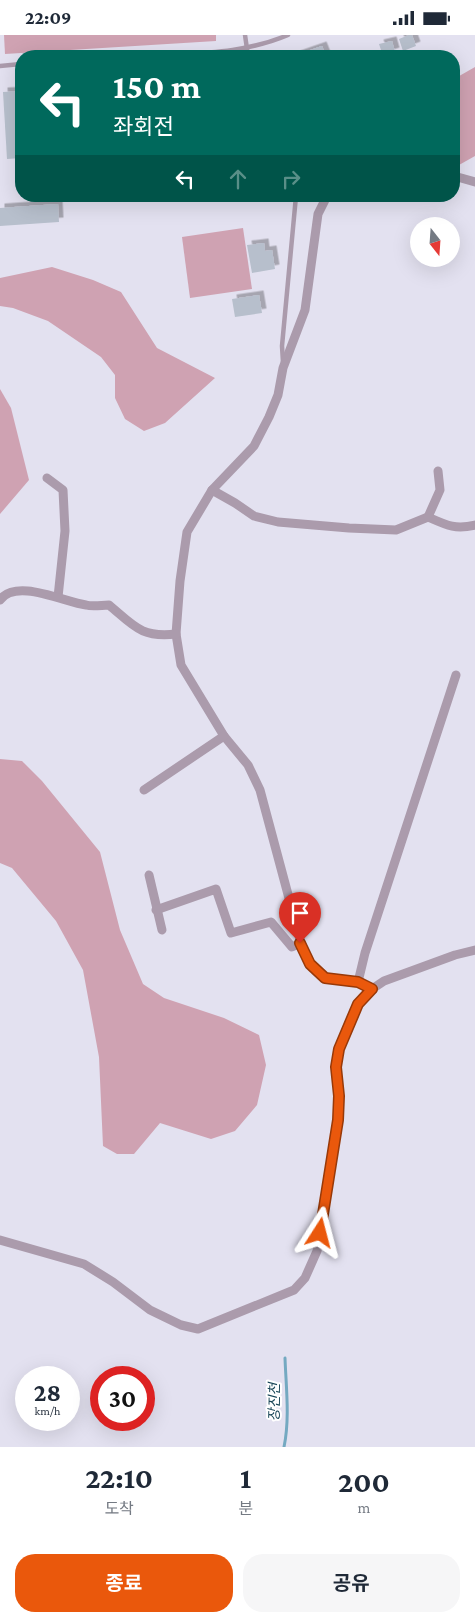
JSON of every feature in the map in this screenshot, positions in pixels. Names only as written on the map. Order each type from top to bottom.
[{"type":"street","points":[[460,178],[475,182]]},
{"type":"street","points":[[324,202],[318,214],[305,310],[283,367],[278,395],[269,417],[254,447],[212,491],[187,532],[180,581],[176,634],[181,665],[224,736],[248,765],[260,790],[300,943],[310,964],[325,978],[358,982],[372,989]]},
{"type":"street","points":[[212,491],[236,503],[254,516],[278,522],[396,530],[428,517],[440,490],[438,471]]},
{"type":"street","points":[[47,478],[63,490],[65,531],[58,597]]},
{"type":"street","points":[[428,517],[447,525],[461,528],[475,525]]},
{"type":"street","points":[[0,601],[3,597],[18,590],[58,597],[86,605],[109,605],[138,630],[160,636],[176,634]]},
{"type":"street","points":[[358,982],[365,953],[456,675]]},
{"type":"street","points":[[144,790],[224,736]]},
{"type":"street","points":[[149,875],[162,930]]},
{"type":"street","points":[[156,910],[216,889],[231,933],[271,922],[292,947],[300,943]]},
{"type":"street","points":[[0,1239],[84,1264],[113,1282],[150,1310],[181,1325],[198,1329],[294,1290],[305,1278],[317,1251],[338,1120],[339,1096],[336,1067],[339,1049],[358,1004],[372,989],[384,981],[455,955],[475,950]]},
{"type":"lane","points":[[245,35],[247,48]]},
{"type":"lane","points":[[238,50],[272,42],[288,35]]},
{"type":"lane","points":[[0,66],[15,65]]},
{"type":"lane","points":[[283,367],[282,346],[295,202]]},
{"type":"shaded area","points":[[4,35],[216,35],[216,41],[70,50],[15,50],[15,53],[5,54]]},
{"type":"shaded area","points":[[475,67],[475,156],[460,164],[460,76]]},
{"type":"shaded area","points":[[243,228],[252,289],[190,298],[182,237]]},
{"type":"shaded area","points":[[52,267],[93,280],[121,292],[157,348],[215,378],[165,423],[144,431],[125,419],[115,398],[115,375],[101,357],[48,321],[13,308],[0,306],[0,278]]},
{"type":"shaded area","points":[[0,389],[11,408],[29,480],[0,514]]},
{"type":"shaded area","points":[[0,759],[22,761],[42,781],[100,852],[120,930],[143,984],[164,998],[224,1018],[259,1035],[266,1065],[257,1105],[235,1131],[211,1139],[160,1123],[134,1154],[117,1154],[103,1146],[99,1057],[83,970],[56,921],[12,868],[0,863]]},
{"type":"building","points":[[412,35],[416,46],[403,50],[399,39]]},
{"type":"building","points":[[392,41],[394,50],[381,50],[379,44]]},
{"type":"building","points":[[322,46],[324,50],[310,50]]},
{"type":"building","points":[[15,91],[15,158],[7,159],[3,92]]},
{"type":"building","points":[[58,204],[59,222],[0,226],[0,208]]},
{"type":"building","points":[[264,243],[265,251],[272,250],[275,269],[252,273],[247,245]]},
{"type":"building","points":[[259,295],[262,313],[235,317],[232,299]]},
{"type":"waterway","name":"장진천","points":[[284,1447],[287,1414],[285,1358]]},
{"type":"route","points":[[300,943],[310,964],[325,978],[358,982],[372,989],[358,1004],[339,1049],[336,1067],[339,1096],[338,1120],[320,1233]]}]
